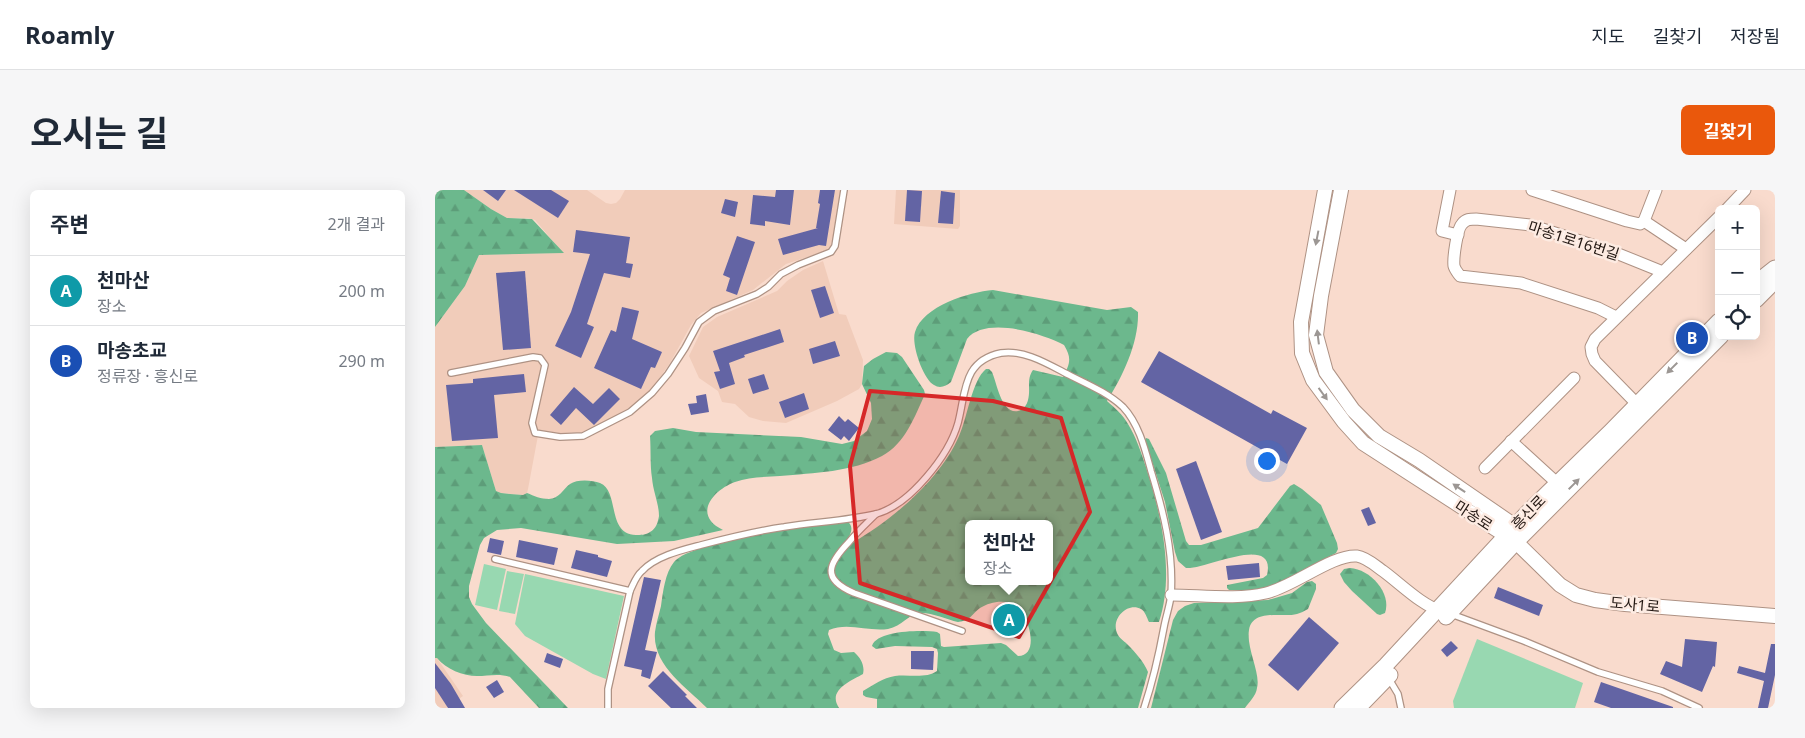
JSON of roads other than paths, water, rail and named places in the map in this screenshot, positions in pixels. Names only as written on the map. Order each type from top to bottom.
[{"type":"main road","points":[[1760,280],[1775,268]]},
{"type":"main road","points":[[1760,296],[1775,281]]},
{"type":"main road","name":"흥신로","points":[[1358,708],[1388,677],[1557,483],[1715,325]]},
{"type":"main road","name":"흥신로","points":[[1512,534],[1717,340]]},
{"type":"main road","name":"흥신로","points":[[1342,708],[1443,612]]},
{"type":"street","name":"마송로","points":[[1325,190],[1301,322],[1303,353],[1313,380],[1343,422],[1363,443],[1512,534]]},
{"type":"street","name":"마송로","points":[[1341,190],[1321,296],[1316,335],[1326,372],[1353,410],[1379,436],[1419,460],[1512,534]]},
{"type":"street","points":[[1450,190],[1442,231],[1458,235],[1454,265],[1456,271],[1461,276],[1521,284],[1598,308],[1616,317]]},
{"type":"street","points":[[1532,190],[1627,222],[1640,224],[1644,222]]},
{"type":"street","points":[[1644,222],[1656,190]]},
{"type":"street","points":[[1731,205],[1745,190]]},
{"type":"street","name":"마송1로16번길","points":[[1458,235],[1462,223],[1468,219],[1530,225],[1619,254],[1663,272]]},
{"type":"street","points":[[1637,404],[1595,361],[1591,354],[1591,347],[1595,339],[1616,317],[1715,221]]},
{"type":"street","points":[[1644,222],[1686,249]]},
{"type":"street","points":[[1485,468],[1574,378]]},
{"type":"street","points":[[1511,441],[1557,483]]},
{"type":"street","name":"도사1로","points":[[1512,534],[1560,585],[1584,598],[1625,604],[1775,616]]},
{"type":"street","points":[[1171,595],[1246,596],[1266,593],[1297,581],[1342,557],[1359,556],[1374,564],[1420,599],[1443,612]]},
{"type":"lane","points":[[451,373],[533,356],[540,358],[545,365],[532,423],[535,433],[574,437],[591,433],[630,412],[652,393],[668,374],[699,322],[714,311],[757,294],[768,287],[781,274],[831,252],[835,246],[845,190]]},
{"type":"lane","points":[[608,708],[608,689],[631,590],[636,578],[644,569],[659,560],[686,549],[783,527],[876,514],[891,509],[915,489],[937,463],[958,423],[962,394],[968,376],[977,365],[1002,353],[1022,354],[1100,390],[1123,407],[1135,423],[1164,516],[1171,595],[1159,656],[1144,708]]},
{"type":"lane","points":[[876,514],[833,560],[830,572],[838,586],[961,631]]},
{"type":"lane","points":[[495,559],[631,590]]},
{"type":"lane","points":[[1443,612],[1525,640],[1598,672],[1662,691],[1698,708]]},
{"type":"lane","points":[[1388,677],[1398,694],[1401,708]]},
{"type":"place","name":"마송초교","points":[[1692,338]]},
{"type":"place","name":"천마산","points":[[1009,620]]}]
